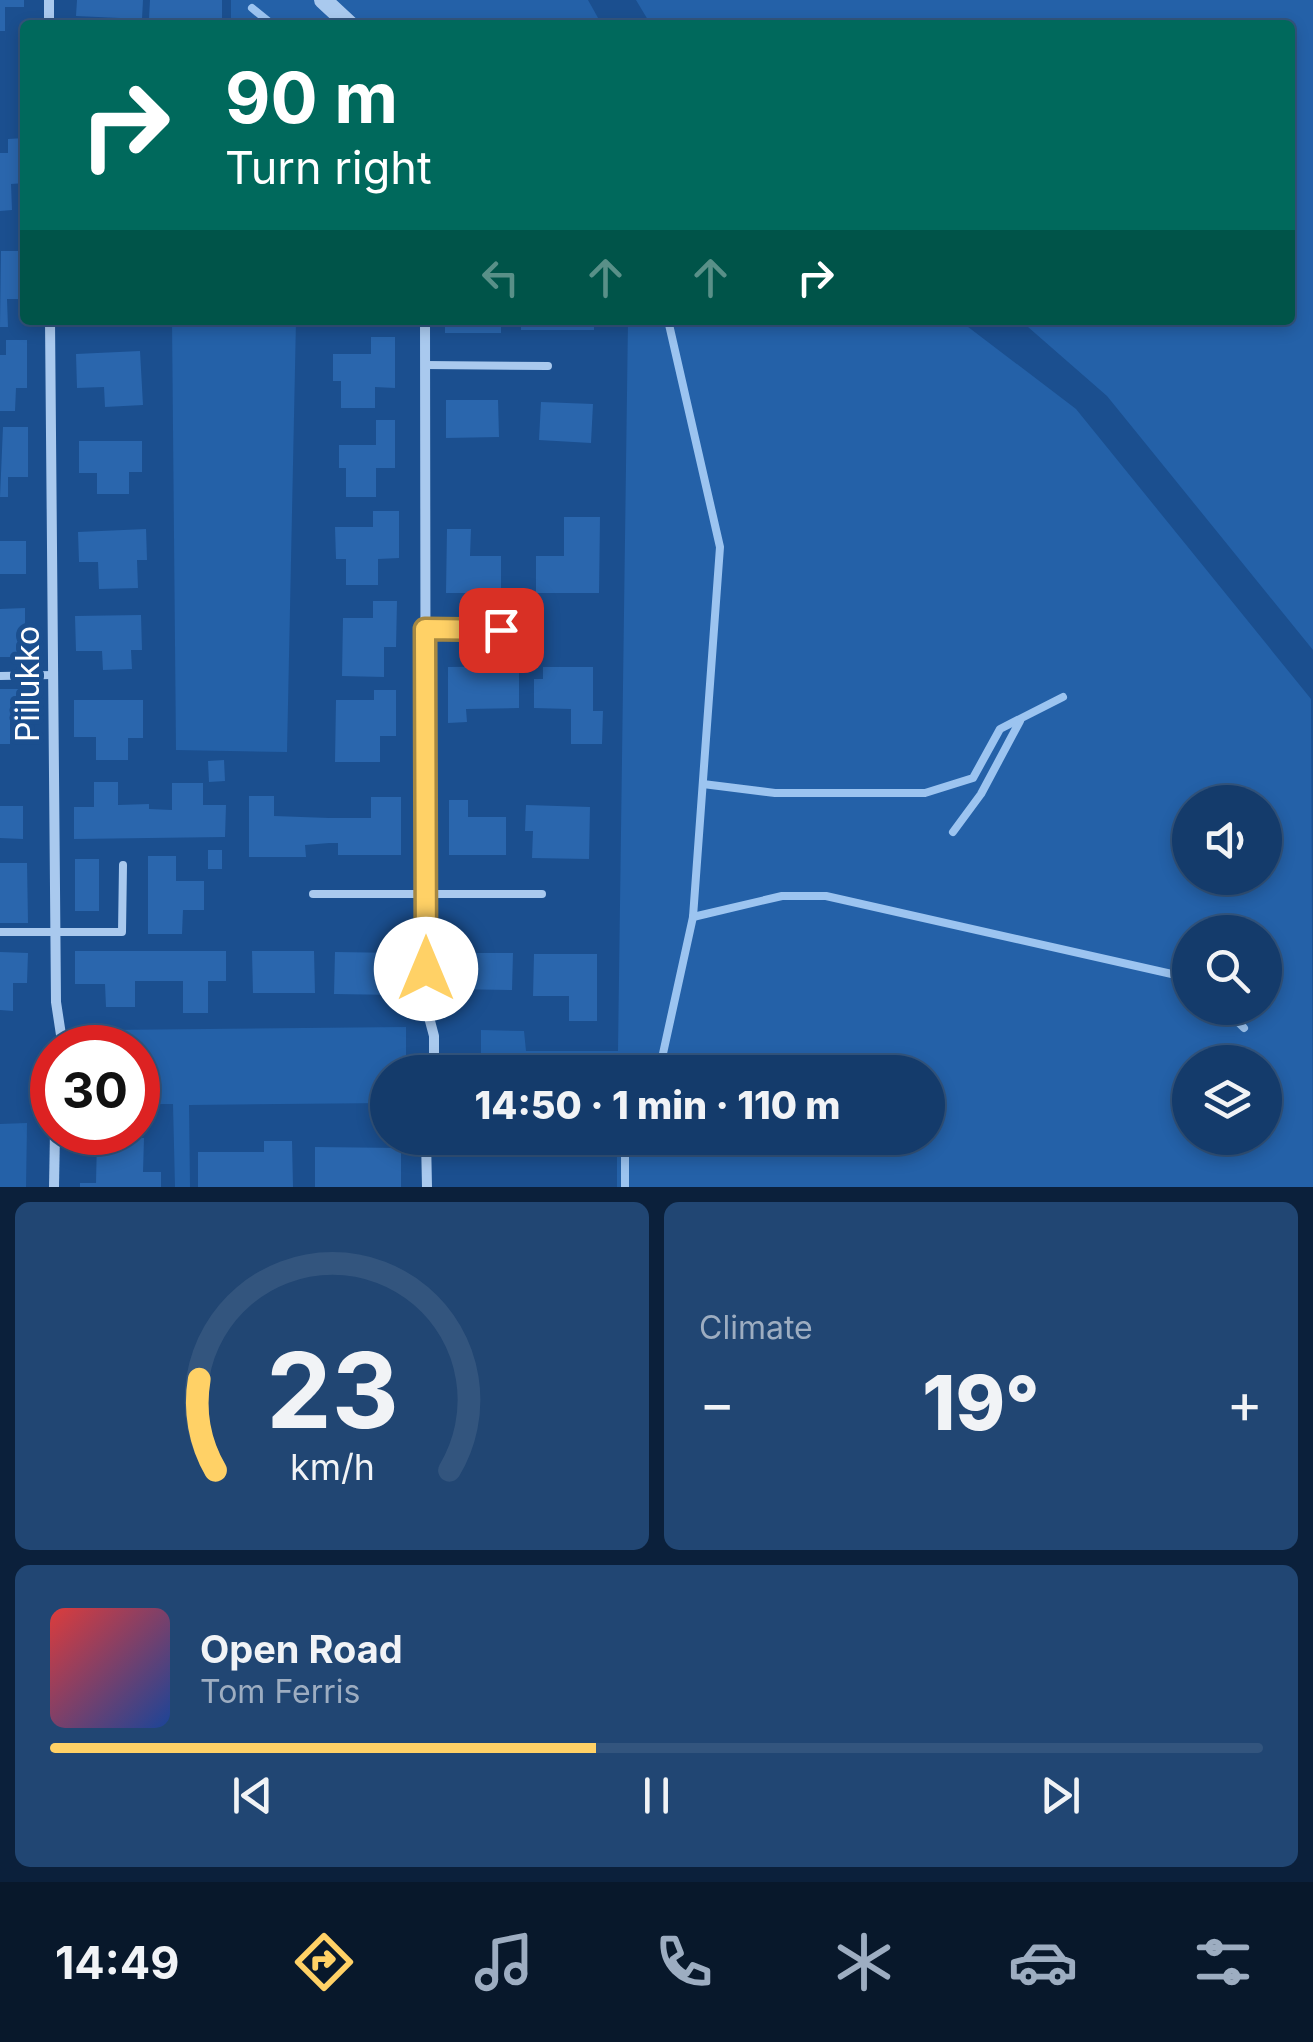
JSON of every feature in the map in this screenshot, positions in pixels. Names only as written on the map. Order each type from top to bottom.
[{"type":"street","points":[[323,0],[345,20]]},
{"type":"street","name":"Piilukko","points":[[50,325],[55,933],[60,1025]]},
{"type":"street","points":[[424,325],[426,1006],[434,1036],[434,1055]]},
{"type":"street","points":[[54,1187],[55,1155]]},
{"type":"street","points":[[426,1155],[427,1187]]},
{"type":"lane","points":[[425,365],[548,366]]},
{"type":"lane","points":[[425,629],[539,630]]},
{"type":"lane","points":[[0,676],[53,675]]},
{"type":"lane","points":[[0,932],[122,932],[123,865]]},
{"type":"lane","points":[[313,894],[542,894]]},
{"type":"shaded area","points":[[231,0],[588,0],[599,20],[231,20]]},
{"type":"shaded area","points":[[636,0],[1313,0],[1313,650],[1107,396],[1026,325],[1295,325],[1295,20],[648,20]]},
{"type":"shaded area","points":[[172,325],[296,325],[287,752],[176,750]]},
{"type":"shaded area","points":[[628,325],[966,325],[1076,409],[1311,699],[1313,1187],[617,1187],[617,1155],[945,1155],[945,1055],[481,1055],[481,1030],[524,1031],[526,1051],[618,1051]]},
{"type":"shaded area","points":[[406,1027],[406,1055],[370,1055],[370,1103],[189,1105],[190,1187],[175,1187],[173,1104],[160,1104],[160,1029]]},
{"type":"shaded area","points":[[27,1123],[26,1187],[0,1187],[0,1124]]},
{"type":"building","points":[[0,0],[24,0],[24,7],[5,7],[5,31],[0,31]]},
{"type":"building","points":[[77,0],[143,0],[142,19],[76,16]]},
{"type":"building","points":[[150,0],[222,0],[222,20],[149,19]]},
{"type":"building","points":[[20,138],[20,183],[11,184],[12,210],[0,211],[0,153],[8,153],[8,139]]},
{"type":"building","points":[[1,251],[20,251],[20,299],[7,299],[8,327],[0,327]]},
{"type":"building","points":[[445,325],[501,325],[501,333],[445,333]]},
{"type":"building","points":[[521,325],[594,325],[594,330],[521,330]]},
{"type":"building","points":[[371,337],[395,337],[395,388],[375,387],[375,408],[341,408],[341,381],[333,381],[333,354],[371,354]]},
{"type":"building","points":[[6,340],[27,340],[27,388],[16,388],[15,411],[0,411],[0,355],[6,355]]},
{"type":"building","points":[[140,351],[143,405],[105,407],[104,387],[77,388],[76,354]]},
{"type":"building","points":[[446,400],[498,400],[499,437],[446,438]]},
{"type":"building","points":[[541,402],[593,404],[591,443],[539,440]]},
{"type":"building","points":[[376,420],[395,420],[395,468],[376,468],[376,497],[346,497],[346,468],[339,468],[339,445],[376,445]]},
{"type":"building","points":[[3,427],[28,427],[28,477],[8,477],[8,497],[0,497]]},
{"type":"building","points":[[79,441],[142,441],[142,472],[129,472],[129,494],[97,494],[97,473],[79,473]]},
{"type":"building","points":[[373,511],[399,511],[399,558],[378,559],[378,585],[346,585],[346,559],[336,559],[335,527],[373,527]]},
{"type":"building","points":[[564,517],[600,517],[599,593],[536,593],[536,556],[564,556]]},
{"type":"building","points":[[146,529],[147,560],[137,560],[138,588],[99,589],[98,562],[79,562],[78,532]]},
{"type":"building","points":[[447,529],[471,529],[470,556],[501,556],[501,593],[446,593]]},
{"type":"building","points":[[0,541],[26,541],[26,574],[0,574]]},
{"type":"building","points":[[373,601],[397,601],[396,647],[384,647],[384,677],[342,676],[343,618],[373,618]]},
{"type":"building","points":[[25,608],[25,657],[0,657],[0,609]]},
{"type":"building","points":[[141,615],[142,650],[131,650],[132,669],[103,670],[102,651],[76,651],[75,616]]},
{"type":"building","points":[[519,666],[519,708],[466,709],[467,722],[448,723],[448,667]]},
{"type":"building","points":[[543,667],[593,667],[593,711],[603,711],[602,744],[571,744],[571,709],[534,708],[534,679],[543,679]]},
{"type":"building","points":[[0,689],[28,689],[28,721],[10,721],[10,744],[0,744]]},
{"type":"building","points":[[374,690],[396,690],[396,736],[380,736],[380,762],[335,762],[336,700],[374,700]]},
{"type":"building","points":[[74,700],[143,700],[143,738],[128,738],[128,760],[96,760],[96,737],[74,737]]},
{"type":"building","points":[[224,760],[225,781],[209,782],[208,761]]},
{"type":"building","points":[[94,782],[118,782],[118,805],[149,804],[149,809],[172,810],[172,783],[203,783],[203,805],[226,805],[225,837],[74,839],[74,807],[94,807]]},
{"type":"building","points":[[249,796],[274,796],[274,816],[329,818],[371,818],[371,797],[401,797],[401,855],[338,855],[338,843],[329,843],[305,845],[306,857],[249,857]]},
{"type":"building","points":[[449,800],[468,800],[468,817],[506,817],[506,855],[449,855]]},
{"type":"building","points":[[526,805],[590,807],[589,859],[532,858],[533,831],[525,831]]},
{"type":"building","points":[[0,806],[23,806],[23,839],[0,838]]},
{"type":"building","points":[[208,850],[222,850],[222,869],[208,869]]},
{"type":"building","points":[[148,856],[176,856],[176,881],[204,881],[204,910],[183,910],[182,934],[148,934]]},
{"type":"building","points":[[75,859],[99,859],[99,911],[75,911]]},
{"type":"building","points":[[0,863],[27,863],[28,923],[0,923]]},
{"type":"building","points":[[75,951],[226,951],[226,981],[208,981],[208,1013],[183,1013],[183,981],[135,981],[135,1007],[106,1007],[105,984],[75,984]]},
{"type":"building","points":[[252,951],[314,951],[315,993],[253,993]]},
{"type":"building","points":[[0,952],[28,953],[27,983],[13,983],[13,1011],[0,1010]]},
{"type":"building","points":[[335,952],[400,953],[399,995],[334,994]]},
{"type":"building","points":[[451,953],[513,953],[512,990],[450,989]]},
{"type":"building","points":[[534,954],[597,954],[597,1021],[569,1021],[569,996],[533,996]]},
{"type":"building","points":[[264,1141],[292,1141],[293,1187],[198,1187],[198,1152],[264,1152]]},
{"type":"building","points":[[315,1147],[370,1148],[370,1155],[401,1155],[401,1187],[315,1187]]},
{"type":"building","points":[[97,1155],[144,1155],[143,1172],[161,1172],[161,1187],[80,1187],[80,1183],[96,1183]]},
{"type":"waterway","points":[[252,8],[267,20]]},
{"type":"waterway","points":[[663,1055],[693,917],[720,547],[669,325]]},
{"type":"waterway","points":[[703,784],[775,793],[925,793],[973,778],[1000,729],[1063,697]]},
{"type":"waterway","points":[[953,832],[981,794],[1020,721]]},
{"type":"waterway","points":[[693,917],[782,896],[826,896],[1172,974]]},
{"type":"waterway","points":[[1241,1025],[1244,1028]]},
{"type":"waterway","points":[[625,1155],[625,1187]]},
{"type":"route","points":[[426,969],[425,629],[501,630]]}]
